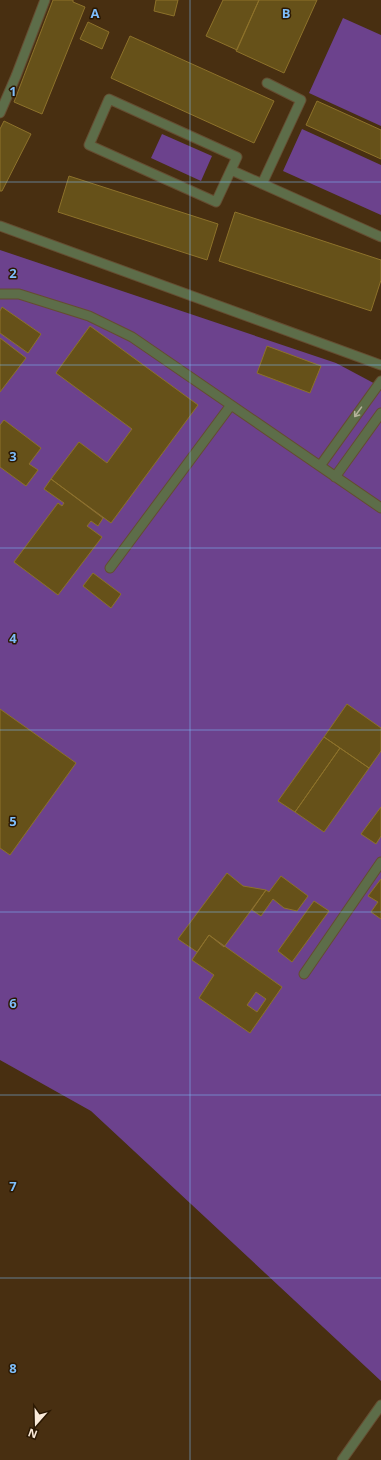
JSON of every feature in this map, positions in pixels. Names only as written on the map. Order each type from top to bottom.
[{"type":"lane","points":[[0,113],[16,76],[44,0]]},
{"type":"lane","points":[[262,184],[301,100],[267,83]]},
{"type":"lane","points":[[109,100],[237,157],[231,170],[216,202],[89,145],[109,100]]},
{"type":"lane","points":[[231,170],[381,237]]},
{"type":"lane","points":[[0,226],[381,365]]},
{"type":"lane","points":[[0,294],[19,294],[89,316],[132,337],[381,508]]},
{"type":"lane","points":[[320,466],[381,381]]},
{"type":"lane","points":[[110,568],[231,405]]},
{"type":"lane","points":[[336,477],[381,413]]},
{"type":"lane","points":[[304,974],[381,862]]},
{"type":"lane","points":[[342,1460],[381,1405]]},
{"type":"shaded area","points":[[343,18],[381,35],[381,126],[309,93]]},
{"type":"shaded area","points":[[302,129],[381,165],[381,215],[283,171]]},
{"type":"shaded area","points":[[162,134],[212,156],[201,181],[151,158]]},
{"type":"shaded area","points":[[0,250],[336,363],[381,387],[381,1381],[91,1111],[0,1060]]},
{"type":"building","points":[[53,0],[73,0],[73,2],[85,7],[42,114],[14,102]]},
{"type":"building","points":[[156,0],[178,0],[174,16],[154,11]]},
{"type":"building","points":[[223,0],[259,0],[237,50],[206,36]]},
{"type":"building","points":[[259,0],[317,0],[284,73],[236,51]]},
{"type":"building","points":[[88,22],[109,32],[102,49],[80,39]]},
{"type":"building","points":[[130,36],[274,101],[254,143],[111,78]]},
{"type":"building","points":[[317,101],[381,130],[381,159],[306,125]]},
{"type":"building","points":[[4,121],[31,134],[2,191],[0,191],[0,129]]},
{"type":"building","points":[[69,176],[218,224],[207,260],[58,212]]},
{"type":"building","points":[[235,212],[381,260],[381,280],[371,311],[219,261]]},
{"type":"building","points":[[2,307],[41,334],[28,353],[0,333],[0,311]]},
{"type":"building","points":[[90,326],[198,405],[111,523],[51,479],[79,442],[107,463],[132,429],[56,373]]},
{"type":"building","points":[[0,338],[26,358],[0,392]]},
{"type":"building","points":[[267,346],[321,366],[310,393],[257,373]]},
{"type":"building","points":[[4,420],[41,448],[29,464],[38,470],[26,486],[0,467],[0,425]]},
{"type":"building","points":[[51,479],[103,518],[98,526],[91,521],[87,526],[102,537],[58,595],[14,562],[58,503],[62,506],[64,503],[44,489]]},
{"type":"building","points":[[93,573],[121,594],[111,608],[83,586]]},
{"type":"building","points":[[347,704],[381,728],[381,751],[369,768],[324,737]]},
{"type":"building","points":[[0,709],[76,763],[10,855],[0,848]]},
{"type":"building","points":[[324,737],[340,748],[295,812],[278,801]]},
{"type":"building","points":[[340,748],[369,768],[324,832],[295,812]]},
{"type":"building","points":[[381,807],[381,836],[376,844],[361,834]]},
{"type":"building","points":[[227,873],[243,886],[266,890],[224,947],[209,935],[197,952],[178,939]]},
{"type":"building","points":[[281,876],[308,896],[297,911],[284,908],[273,899],[261,916],[252,910],[266,890],[269,892]]},
{"type":"building","points":[[381,879],[381,919],[371,912],[378,902],[368,896]]},
{"type":"building","points":[[314,901],[329,911],[292,962],[278,951]]},
{"type":"building","points":[[209,935],[282,987],[250,1033],[199,998],[214,975],[192,960]],"holes":[[[256,992],[266,999],[257,1012],[247,1005]]]}]
